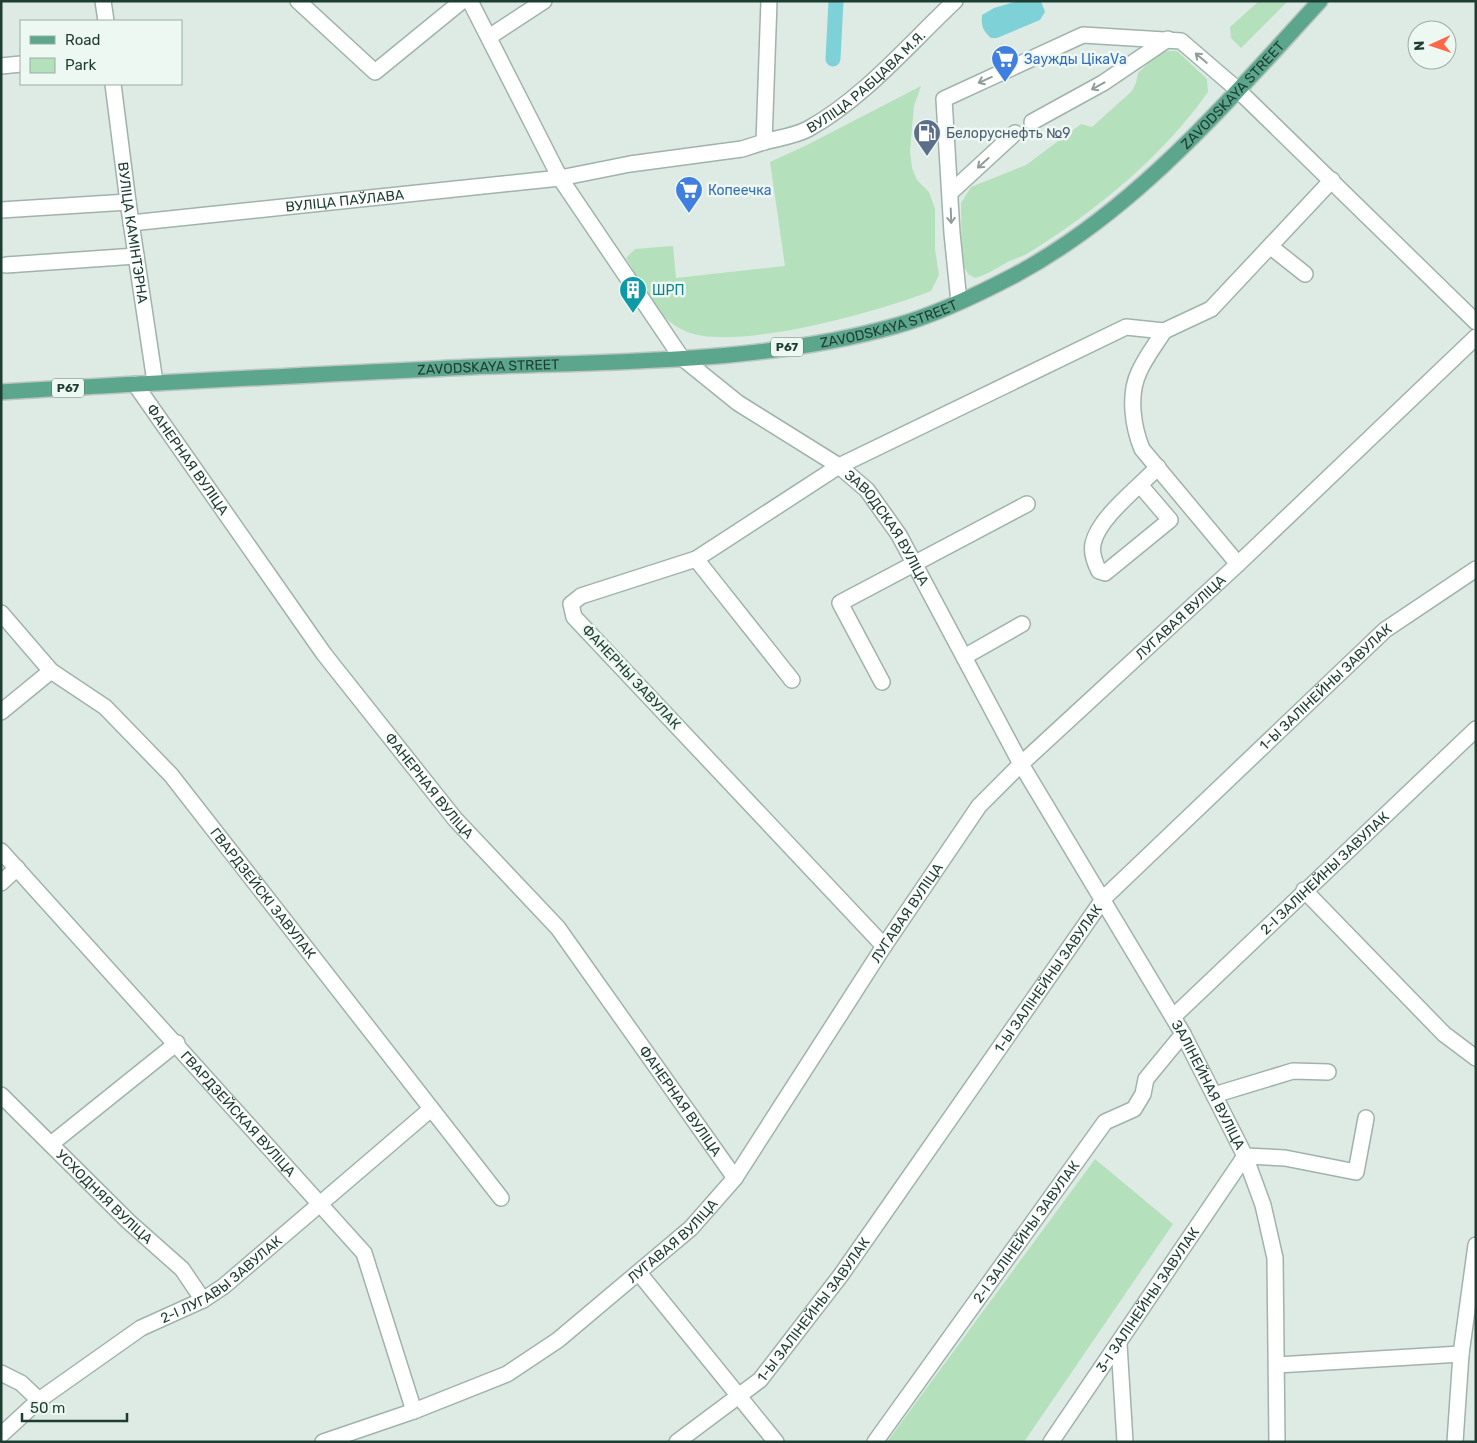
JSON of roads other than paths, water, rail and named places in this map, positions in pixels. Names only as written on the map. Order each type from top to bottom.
[{"type":"main road","name":"ZAVODSKAYA STREET","points":[[135,384],[680,358],[831,342],[899,326],[959,302],[1016,274],[1081,233],[1166,164],[1238,90],[1320,1]]},
{"type":"main road","name":"Р67","points":[[1,392],[135,384]]},
{"type":"street","points":[[103,1],[106,20]]},
{"type":"street","points":[[298,1],[375,72],[462,1]]},
{"type":"street","name":"ЗАВОДСКАЯ ВУЛІЦА","points":[[470,1],[560,178],[680,358],[738,403],[839,466],[867,490],[899,535],[1021,764]]},
{"type":"street","points":[[488,37],[544,1]]},
{"type":"street","points":[[764,142],[769,1]]},
{"type":"street","name":"ВУЛІЦА РАБЦАВА М.Я.","points":[[560,178],[630,164],[742,149],[807,130],[838,109],[873,80],[955,1]]},
{"type":"street","points":[[959,302],[952,233],[944,99],[1083,35],[1181,41],[1238,90],[1476,322]]},
{"type":"street","points":[[1032,122],[1103,84],[1168,39]]},
{"type":"street","points":[[1,66],[20,64]]},
{"type":"street","name":"ВУЛІЦА КАМІНТЭРНА","points":[[113,85],[128,202],[155,382]]},
{"type":"street","points":[[950,192],[1015,133]]},
{"type":"street","name":"ВУЛІЦА ПАЎЛАВА","points":[[131,223],[560,178]]},
{"type":"street","points":[[1238,564],[1142,449],[1135,432],[1133,407],[1138,374],[1164,331],[1211,309],[1332,180]]},
{"type":"street","points":[[1,210],[128,202]]},
{"type":"street","points":[[1271,247],[1305,274]]},
{"type":"street","points":[[6,265],[136,256]]},
{"type":"street","name":"ФАНЕРНЫ ЗАВУЛАК","points":[[884,946],[574,617],[571,604],[581,596],[696,559],[839,466],[1126,327],[1164,331]]},
{"type":"street","name":"ЛУГАВАЯ ВУЛІЦА","points":[[323,1442],[414,1411],[507,1374],[558,1340],[691,1228],[735,1178],[884,946],[979,806],[1021,764],[1238,564],[1476,337]]},
{"type":"street","name":"ФАНЕРНАЯ ВУЛІЦА","points":[[135,384],[324,654],[454,819],[558,928],[735,1178]]},
{"type":"street","points":[[1140,485],[1170,520],[1105,573],[1098,571],[1092,546],[1099,527],[1140,485],[1158,468]]},
{"type":"street","points":[[882,682],[840,603],[1027,504]]},
{"type":"street","points":[[696,559],[792,680]]},
{"type":"street","name":"1-Ы ЗАЛІНЕЙНЫ ЗАВУЛАК","points":[[677,1442],[760,1380],[841,1275],[1104,898],[1385,630],[1476,569]]},
{"type":"street","name":"ГВАРДЗЕЙСКІ ЗАВУЛАК","points":[[1,613],[51,672],[105,707],[171,775],[501,1198]]},
{"type":"street","points":[[964,657],[1022,624]]},
{"type":"street","points":[[1,712],[51,672]]},
{"type":"street","name":"2-І ЗАЛІНЕЙНЫ ЗАВУЛАК","points":[[1173,1017],[1304,890],[1476,729]]},
{"type":"street","name":"ЗАЛІНЕЙНАЯ ВУЛІЦА","points":[[1021,764],[1104,898],[1183,1034],[1245,1156],[1262,1205],[1275,1258],[1277,1442]]},
{"type":"street","name":"ГВАРДЗЕЙСКАЯ ВУЛІЦА","points":[[1,851],[177,1043],[364,1253],[414,1411]]},
{"type":"street","points":[[1,883],[17,868]]},
{"type":"street","points":[[1304,890],[1444,1034],[1476,1058]]},
{"type":"street","name":"2-І ЗАЛІНЕЙНЫ ЗАВУЛАК","points":[[875,1442],[1105,1122],[1134,1109],[1143,1094],[1146,1079],[1183,1034]]},
{"type":"street","points":[[51,1144],[177,1043]]},
{"type":"street","points":[[1214,1095],[1293,1071],[1328,1072]]},
{"type":"street","name":"УСХОДНЯЯ ВУЛІЦА","points":[[1,1095],[128,1222],[182,1269],[204,1300]]},
{"type":"street","name":"2-І ЛУГАВЫ ЗАВУЛАК","points":[[1,1435],[39,1400],[141,1328],[204,1300],[224,1286],[431,1109]]},
{"type":"street","points":[[1245,1156],[1285,1158],[1356,1172],[1366,1118]]},
{"type":"street","name":"3-І ЗАЛІНЕЙНЫ ЗАВУЛАК","points":[[1051,1442],[1245,1156]]},
{"type":"street","points":[[1455,1442],[1460,1354],[1476,1245]]},
{"type":"street","points":[[639,1273],[776,1442]]},
{"type":"street","points":[[1119,1344],[1125,1442]]},
{"type":"street","points":[[1277,1365],[1460,1354]]},
{"type":"street","points":[[1,1372],[21,1383],[39,1400]]},
{"type":"water","points":[[1018,1],[1041,1],[1045,12],[1040,20],[997,38],[991,38],[983,28],[982,15],[994,8]]},
{"type":"waterway","points":[[833,59],[836,1]]},
{"type":"place","name":"Заужды ЦікаVа","points":[[1005,83]]},
{"type":"place","name":"Белоруснефть №9","points":[[927,157]]},
{"type":"place","name":"Копеечка","points":[[689,214]]},
{"type":"place","name":"ШРП","points":[[633,314]]}]
